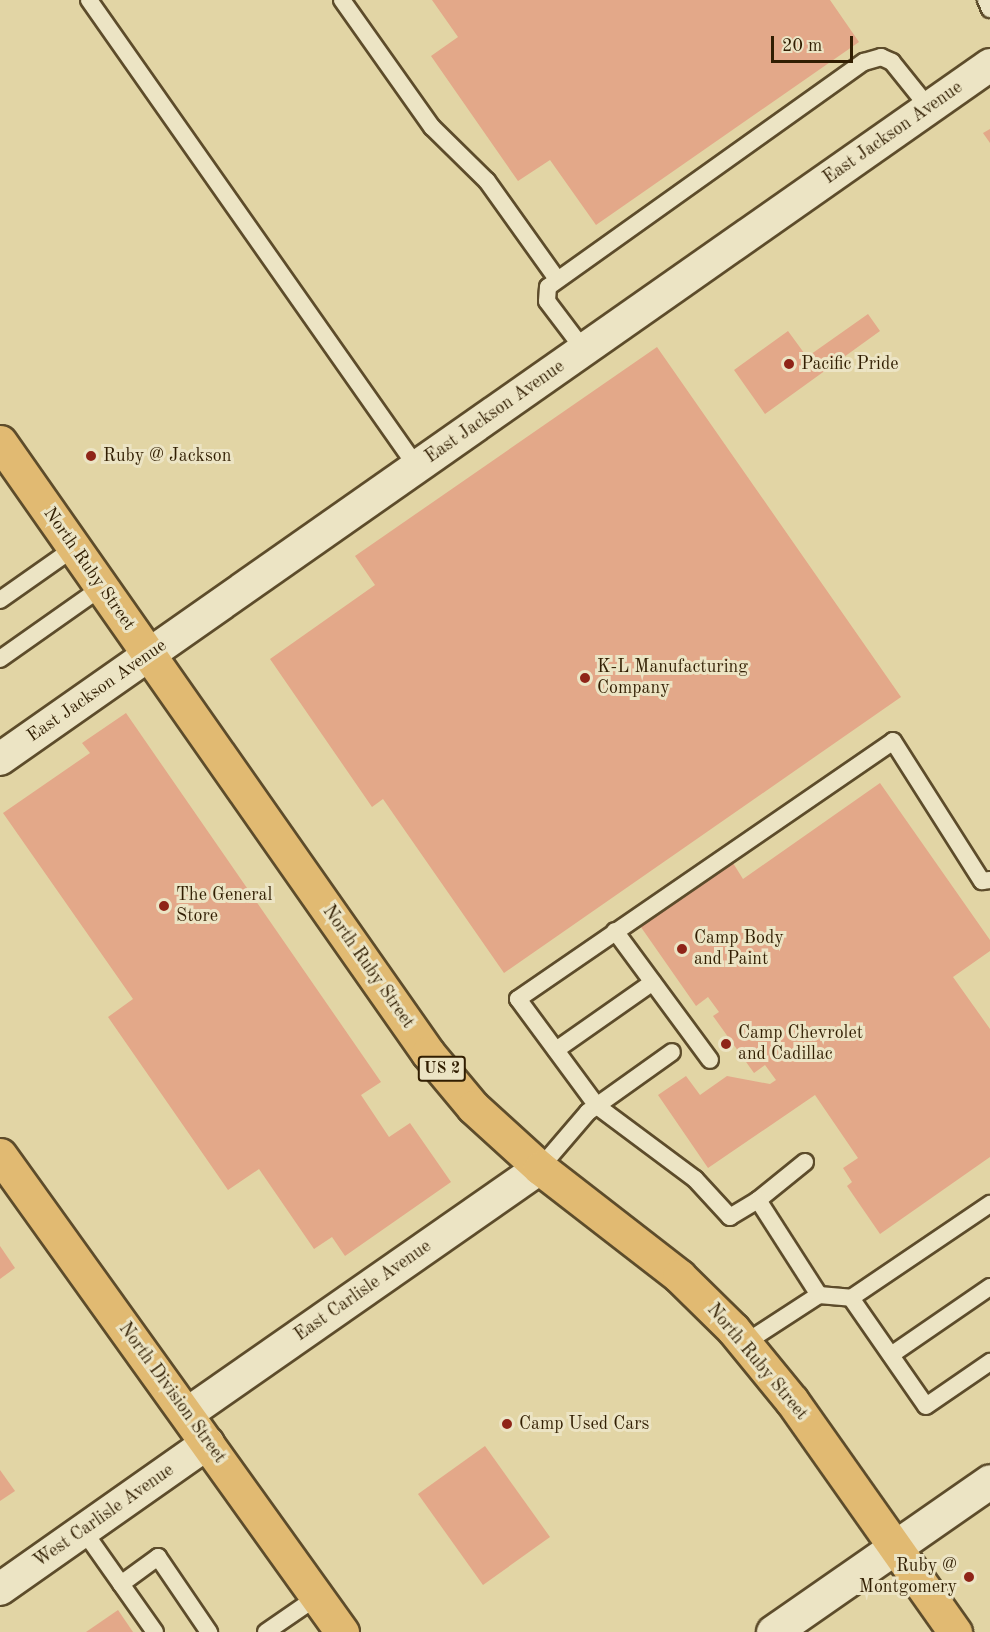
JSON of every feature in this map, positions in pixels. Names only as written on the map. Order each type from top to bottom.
[{"type":"main road","name":"North Ruby Street","points":[[0,442],[428,1053],[473,1107],[540,1168],[679,1276],[745,1343],[792,1401],[955,1632]]},
{"type":"main road","name":"North Division Street","points":[[0,1155],[342,1632]]},
{"type":"street","name":"East Jackson Avenue","points":[[0,759],[990,65]]},
{"type":"street","name":"East Carlisle Avenue","points":[[187,1414],[540,1168]]},
{"type":"street","name":"West Carlisle Avenue","points":[[2,1585],[208,1443]]},
{"type":"street","points":[[773,1632],[990,1480]]},
{"type":"lane","points":[[89,0],[417,467]]},
{"type":"lane","points":[[342,0],[432,127],[487,181],[557,279]]},
{"type":"lane","points":[[986,0],[990,9]]},
{"type":"lane","points":[[584,350],[548,301],[548,287],[864,62],[881,57],[892,62],[928,108]]},
{"type":"lane","points":[[0,600],[74,548]]},
{"type":"lane","points":[[0,659],[102,587]]},
{"type":"lane","points":[[805,1162],[758,1200],[730,1217],[695,1179],[597,1106],[518,999],[893,741],[982,881],[990,880]]},
{"type":"lane","points":[[615,931],[710,1060]]},
{"type":"lane","points":[[556,1050],[653,982]]},
{"type":"lane","points":[[540,1168],[567,1133],[597,1106],[672,1052]]},
{"type":"lane","points":[[758,1200],[819,1296]]},
{"type":"lane","points":[[745,1343],[819,1296],[851,1298],[990,1204]]},
{"type":"lane","points":[[891,1355],[990,1287]]},
{"type":"lane","points":[[851,1298],[926,1406],[990,1362]]},
{"type":"lane","points":[[83,1530],[155,1632]]},
{"type":"lane","points":[[121,1584],[158,1557],[209,1632]]},
{"type":"lane","points":[[266,1632],[317,1597]]},
{"type":"building","points":[[432,0],[830,0],[859,42],[596,225],[550,160],[518,181],[431,56],[458,37]]},
{"type":"building","points":[[990,129],[990,143],[983,133]]},
{"type":"building","name":"Pacific Pride","points":[[868,314],[880,331],[765,414],[734,370],[788,331],[807,357]]},
{"type":"building","name":"K-L Manufacturing Company","points":[[657,347],[901,697],[504,973],[383,799],[372,807],[270,659],[375,585],[355,556]]},
{"type":"building","name":"The General Store","points":[[126,713],[381,1082],[361,1095],[389,1137],[410,1123],[451,1182],[345,1256],[332,1237],[314,1249],[259,1169],[228,1190],[108,1017],[133,999],[3,813],[90,753],[82,743]]},
{"type":"building","points":[[880,783],[990,940],[990,951],[953,977],[990,1029],[990,1157],[880,1234],[847,1186],[852,1182],[843,1168],[858,1158],[815,1095],[708,1168],[658,1095],[686,1076],[700,1095],[727,1076],[770,1084],[776,1080],[765,1065],[754,1073],[713,1016],[719,1012],[708,997],[696,1006],[636,920],[728,855],[743,879]]},
{"type":"building","points":[[0,1246],[15,1268],[0,1279]]},
{"type":"building","points":[[485,1446],[550,1537],[483,1585],[418,1494]]},
{"type":"building","points":[[0,1470],[15,1491],[0,1501]]},
{"type":"building","points":[[118,1610],[133,1632],[86,1632]]},
{"type":"place","name":"Pacific Pride","points":[[789,364]]},
{"type":"place","name":"Ruby @ Jackson","points":[[91,456]]},
{"type":"place","name":"K-L Manufacturing Company","points":[[585,678]]},
{"type":"place","name":"The General Store","points":[[164,906]]},
{"type":"place","name":"Camp Body and Paint","points":[[682,949]]},
{"type":"place","name":"Camp Chevrolet and Cadillac","points":[[726,1044]]},
{"type":"place","name":"Camp Used Cars","points":[[507,1424]]},
{"type":"place","name":"Ruby @ Montgomery","points":[[969,1577]]}]
